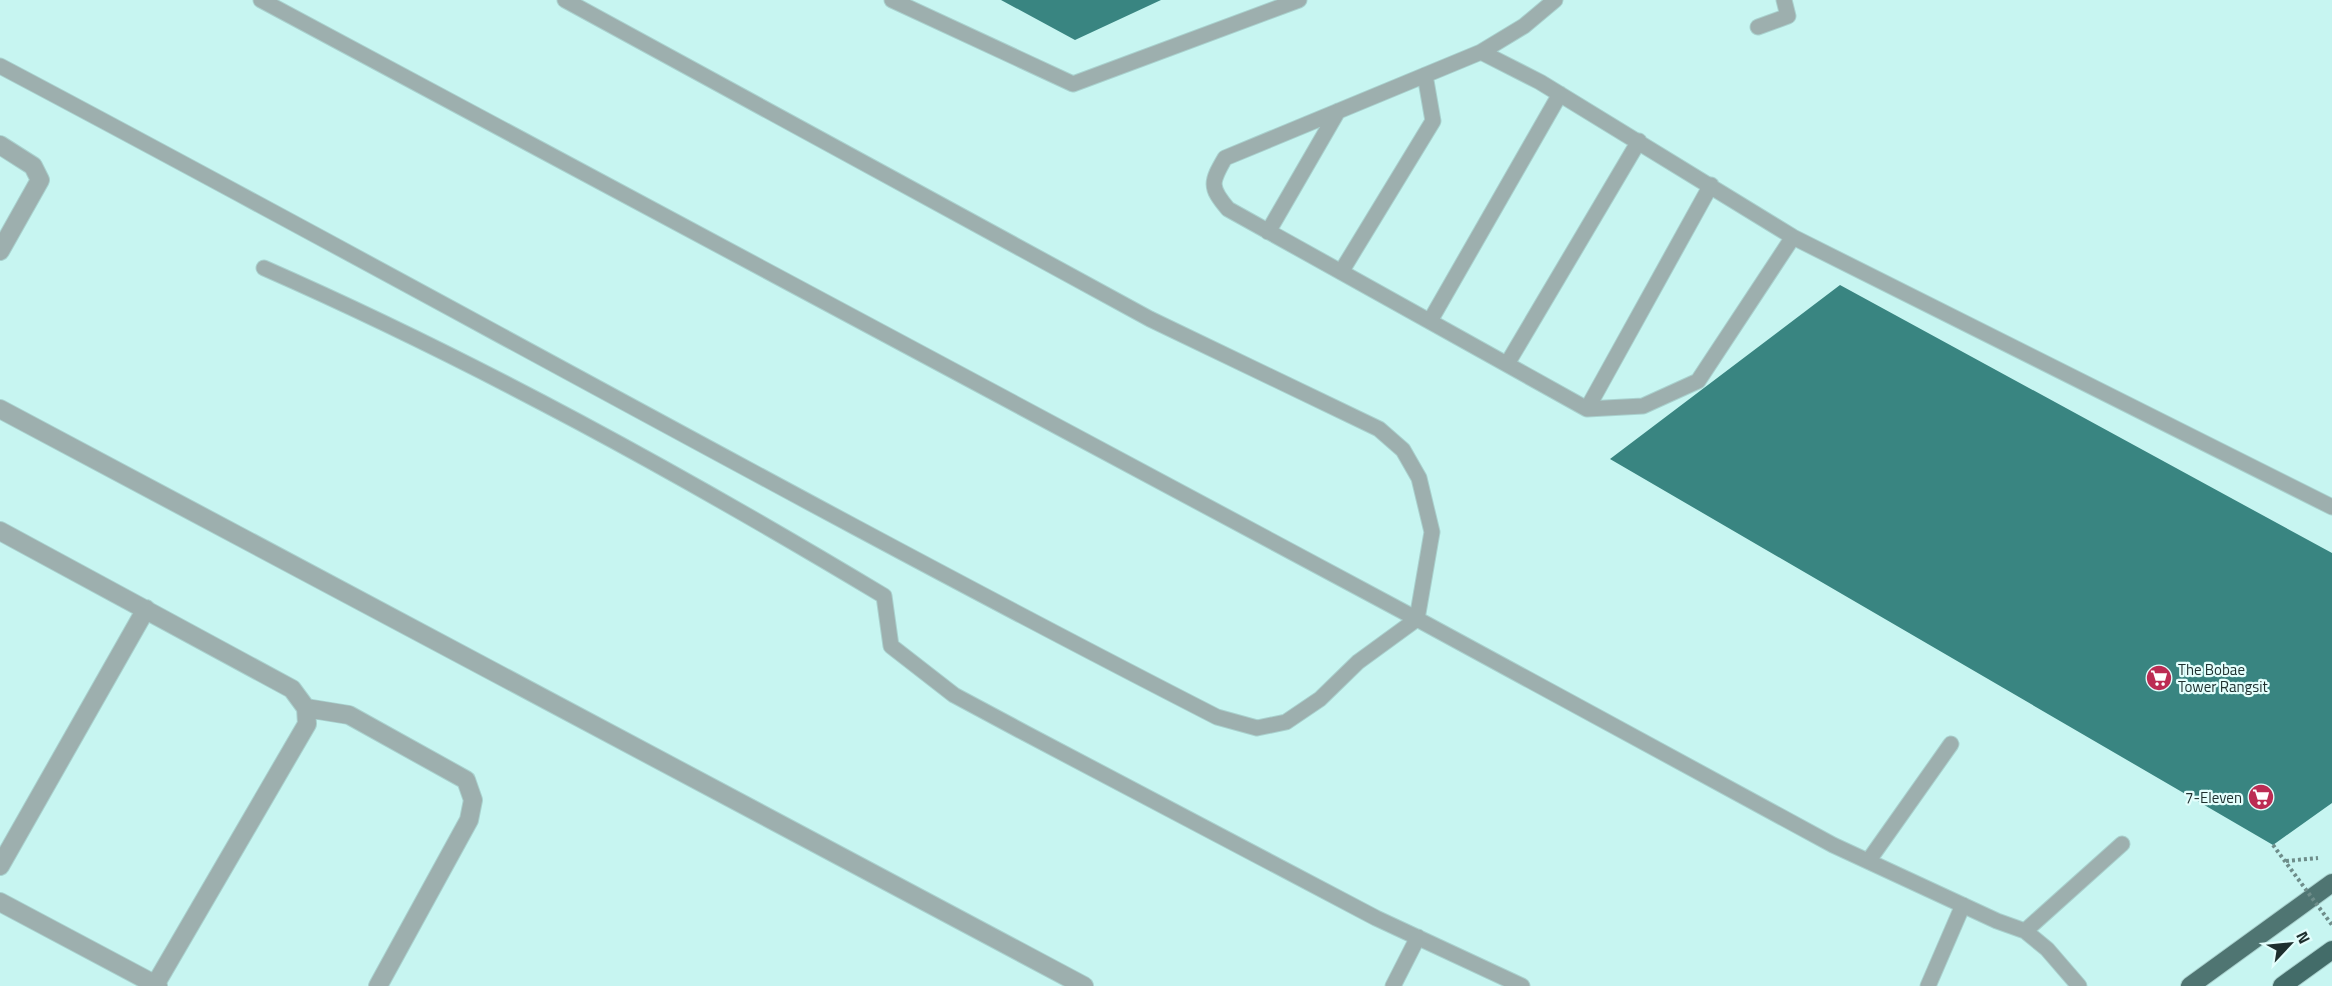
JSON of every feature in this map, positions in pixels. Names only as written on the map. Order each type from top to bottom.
[{"type":"highway","points":[[2190,986],[2332,883]]},
{"type":"highway","points":[[2283,986],[2332,950]]},
{"type":"street","points":[[0,145],[33,166],[39,180],[0,251]]},
{"type":"street","points":[[0,409],[1084,986]]},
{"type":"street","points":[[0,531],[292,689],[306,708],[307,724],[157,985],[0,902]]},
{"type":"street","points":[[0,866],[146,609]]},
{"type":"street","points":[[306,708],[349,715],[466,780],[473,800],[469,820],[378,986]]},
{"type":"lane","points":[[261,0],[1417,619],[1833,845],[2025,931],[2047,949],[2079,986]]},
{"type":"lane","points":[[0,66],[230,187],[720,455],[1217,717],[1257,729],[1286,723],[1320,699],[1358,662],[1417,619],[1432,532],[1419,478],[1403,450],[1379,429],[1150,319],[565,0]]},
{"type":"lane","points":[[892,0],[1073,84],[1299,0]]},
{"type":"lane","points":[[1555,0],[1524,26],[1481,52],[1225,158],[1213,180],[1216,194],[1228,209],[1587,409],[1643,406],[1698,381],[1792,237]]},
{"type":"lane","points":[[1758,27],[1788,16],[1784,0]]},
{"type":"lane","points":[[1481,52],[1560,94],[1792,237],[2332,507]]},
{"type":"lane","points":[[1341,272],[1433,121],[1425,75]]},
{"type":"lane","points":[[1430,321],[1560,94]]},
{"type":"lane","points":[[1268,232],[1338,111]]},
{"type":"lane","points":[[1507,364],[1639,141]]},
{"type":"lane","points":[[1587,409],[1711,185]]},
{"type":"lane","points":[[264,268],[413,338],[630,449],[884,596],[891,646],[954,695],[1365,912],[1522,986]]},
{"type":"lane","points":[[1869,860],[1951,744]]},
{"type":"lane","points":[[2025,931],[2122,844]]},
{"type":"lane","points":[[1928,986],[1963,905]]},
{"type":"lane","points":[[1393,986],[1418,937]]},
{"type":"path","points":[[2273,845],[2332,925]]},
{"type":"path","points":[[2286,861],[2320,858]]},
{"type":"building","points":[[1001,0],[1161,0],[1075,40]]},
{"type":"building","name":"The Bobae Tower Rangsit","points":[[1840,285],[2332,553],[2332,803],[2273,845],[1610,459]]},
{"type":"place","name":"The Bobae Tower Rangsit","points":[[2159,678]]},
{"type":"place","name":"7-Eleven","points":[[2261,797]]}]
